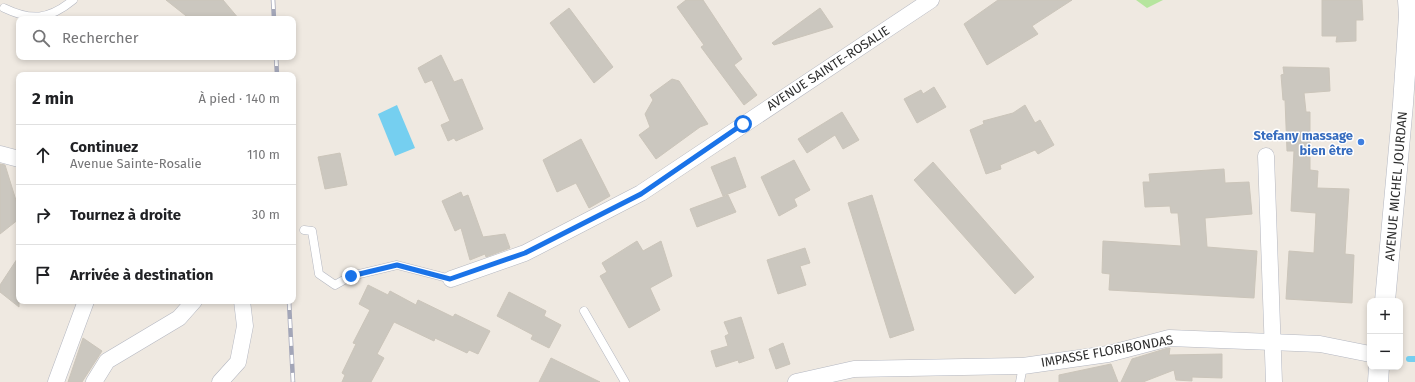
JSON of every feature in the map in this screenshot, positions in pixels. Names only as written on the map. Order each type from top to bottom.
[{"type":"street","name":"AVENUE SAINTE-ROSALIE","points":[[450,279],[525,253],[641,194],[931,0]]},
{"type":"street","name":"AVENUE MICHEL JOURDAN","points":[[1385,298],[1404,104],[1409,15],[1408,0]]},
{"type":"street","points":[[0,154],[16,158]]},
{"type":"street","points":[[1266,156],[1274,382]]},
{"type":"street","points":[[56,382],[85,304]]},
{"type":"street","points":[[94,382],[107,361],[179,318],[191,304]]},
{"type":"street","points":[[220,382],[238,362],[245,326],[242,304]]},
{"type":"street","name":"IMPASSE FLORIBONDAS","points":[[796,382],[854,369],[1023,366],[1108,354],[1169,338],[1320,344],[1367,353]]},
{"type":"street","points":[[1378,382],[1379,370]]},
{"type":"lane","points":[[45,16],[65,7],[73,0]]},
{"type":"lane","points":[[4,8],[18,15],[25,16]]},
{"type":"lane","points":[[304,230],[312,231],[319,274],[335,285],[351,276],[397,265],[450,279]]},
{"type":"lane","points":[[584,311],[625,382]]},
{"type":"lane","points":[[1020,382],[1023,366]]},
{"type":"green space","points":[[1136,0],[1163,0],[1147,8]]},
{"type":"water","points":[[397,105],[415,148],[395,156],[378,114]]},
{"type":"building","points":[[166,0],[223,0],[236,16],[186,16]]},
{"type":"building","points":[[686,0],[703,0],[742,59],[734,65],[757,95],[744,105],[701,47],[704,45],[677,7]]},
{"type":"building","points":[[998,0],[1072,0],[1032,26],[1038,34],[987,65],[964,24]]},
{"type":"building","points":[[1322,0],[1362,0],[1363,20],[1356,20],[1356,41],[1336,42],[1337,36],[1322,36]]},
{"type":"building","points":[[569,8],[613,67],[594,83],[550,23]]},
{"type":"building","points":[[820,8],[833,27],[774,45],[772,43]]},
{"type":"building","points":[[441,55],[454,82],[462,79],[483,129],[456,141],[454,138],[448,141],[441,125],[450,121],[432,80],[425,83],[418,68]]},
{"type":"building","points":[[1283,67],[1329,68],[1330,91],[1304,93],[1306,112],[1310,112],[1310,170],[1318,171],[1317,188],[1349,189],[1345,254],[1354,255],[1352,303],[1286,299],[1289,251],[1314,253],[1316,213],[1291,211],[1294,151],[1287,151],[1285,100],[1283,100],[1281,75],[1284,74]]},
{"type":"building","points":[[672,79],[679,81],[708,124],[700,127],[656,159],[639,135],[650,127],[645,114],[653,100],[650,95]]},
{"type":"building","points":[[934,87],[946,107],[917,123],[904,99],[921,90],[923,94]]},
{"type":"building","points":[[1025,105],[1035,123],[1040,120],[1054,145],[1038,154],[1035,150],[1000,165],[1001,169],[986,174],[970,130],[984,124],[983,121],[1013,113]]},
{"type":"building","points":[[842,112],[859,140],[843,149],[835,135],[807,153],[798,139]]},
{"type":"building","points":[[581,139],[610,196],[589,208],[576,183],[557,192],[543,160]]},
{"type":"building","points":[[340,153],[347,185],[325,189],[318,157]]},
{"type":"building","points":[[735,157],[746,187],[723,196],[711,167]]},
{"type":"building","points":[[794,160],[810,190],[794,199],[797,206],[779,216],[761,177]]},
{"type":"building","points":[[933,162],[1034,277],[1015,294],[914,180]]},
{"type":"building","points":[[0,164],[5,165],[16,200],[16,221],[0,234]]},
{"type":"building","points":[[1224,169],[1225,183],[1249,182],[1252,214],[1205,218],[1207,247],[1257,251],[1254,298],[1109,290],[1110,274],[1102,273],[1103,241],[1181,246],[1178,213],[1171,213],[1170,206],[1145,207],[1143,182],[1150,182],[1149,174]]},
{"type":"building","points":[[461,192],[463,197],[468,195],[483,237],[505,234],[510,248],[486,257],[485,254],[470,260],[461,228],[455,231],[442,201]]},
{"type":"building","points":[[728,195],[736,212],[697,227],[690,209]]},
{"type":"building","points":[[872,195],[914,330],[890,338],[848,203]]},
{"type":"building","points":[[637,241],[643,251],[661,241],[672,276],[650,288],[660,310],[629,328],[600,276],[607,272],[602,263]]},
{"type":"building","points":[[805,248],[810,263],[800,266],[806,285],[778,294],[767,260]]},
{"type":"building","points":[[16,261],[16,304],[19,304],[19,307],[0,292],[0,285]]},
{"type":"building","points":[[368,285],[388,295],[390,291],[416,305],[418,300],[453,317],[455,314],[490,331],[478,354],[469,350],[467,353],[435,338],[434,341],[394,322],[377,354],[384,358],[371,382],[342,382],[345,375],[342,373],[356,344],[353,343],[370,310],[359,304]]},
{"type":"building","points":[[509,292],[546,311],[544,316],[561,325],[549,348],[531,339],[533,335],[497,316]]},
{"type":"building","points":[[741,317],[754,358],[739,363],[738,360],[716,367],[711,351],[728,346],[725,336],[729,334],[724,322]]},
{"type":"building","points":[[83,338],[102,351],[82,382],[68,382]]},
{"type":"building","points":[[783,343],[790,364],[776,369],[769,349]]},
{"type":"building","points":[[1170,348],[1169,355],[1222,354],[1222,378],[1192,377],[1192,381],[1176,380],[1174,370],[1143,382],[1121,382],[1132,359]]},
{"type":"building","points":[[551,358],[600,382],[539,382]]},
{"type":"building","points":[[1111,364],[1118,382],[1059,382],[1059,375]]},
{"type":"waterway","points":[[1409,359],[1415,359]]},
{"type":"railway","points":[[273,0],[274,16]]},
{"type":"railway","points":[[276,60],[277,72]]},
{"type":"railway","points":[[289,304],[293,382]]},
{"type":"place","name":"Stefany massage bien être","points":[[1361,142]]},
{"type":"route","points":[[351,276],[397,265],[450,279],[525,253],[641,194],[743,124]]}]
